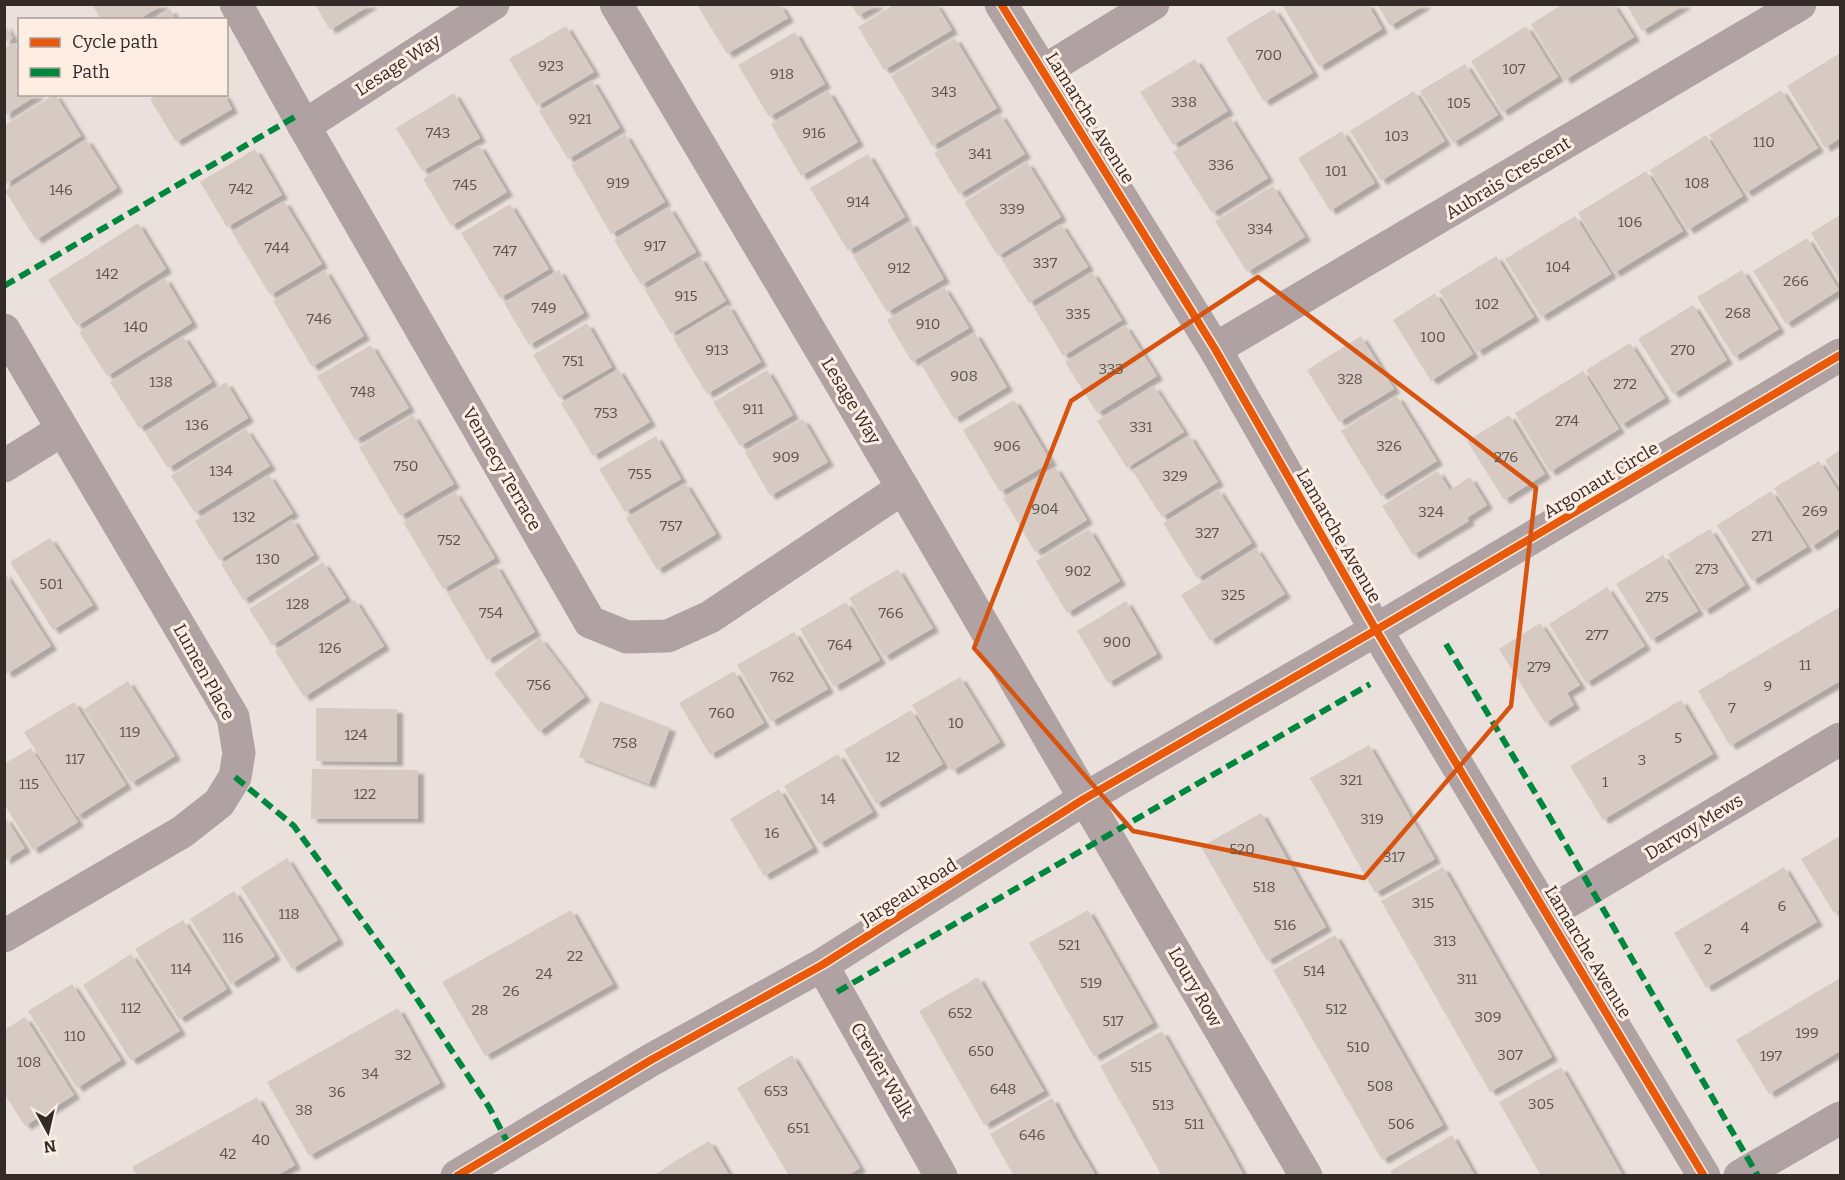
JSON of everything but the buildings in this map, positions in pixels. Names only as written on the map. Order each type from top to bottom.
[{"type":"street","name":"Vennecy Terrace","points":[[236,4],[590,622],[627,637],[668,636],[710,617],[903,488]]},
{"type":"street","name":"Lesage Way","points":[[304,126],[493,4]]},
{"type":"street","name":"Lesage Way","points":[[616,4],[1084,799]]},
{"type":"street","name":"Lamarche Avenue","points":[[1001,4],[1215,349],[1376,630],[1704,1176]]},
{"type":"street","points":[[1044,71],[1153,4]]},
{"type":"street","name":"Aubrais Crescent","points":[[1215,349],[1800,4]]},
{"type":"street","name":"Lumen Place","points":[[4,330],[232,717],[239,753],[235,777],[219,803],[182,832],[4,936]]},
{"type":"street","name":"Argonaut Circle","points":[[1376,630],[1840,355]]},
{"type":"street","points":[[4,466],[62,430]]},
{"type":"street","name":"Jargeau Road","points":[[457,1176],[651,1060],[822,965],[1084,799],[1376,630]]},
{"type":"street","name":"Darvoy Mews","points":[[1548,914],[1840,739]]},
{"type":"street","name":"Loury Row","points":[[1084,799],[1306,1176]]},
{"type":"street","name":"Crevier Walk","points":[[822,965],[941,1176]]},
{"type":"street","points":[[1740,1176],[1840,1118]]},
{"type":"highlighted area","points":[[1258,277],[1536,488],[1511,706],[1364,878],[1133,831],[974,648],[1071,401]]},
{"type":"marked path","points":[[4,286],[298,115]]},
{"type":"marked path","points":[[1446,644],[1552,821],[1758,1176]]},
{"type":"marked path","points":[[837,992],[1370,684]]},
{"type":"marked path","points":[[235,777],[294,826],[398,970],[489,1107],[509,1145]]},
{"type":"cycle path","points":[[1001,4],[1215,349],[1376,630],[1704,1176]]},
{"type":"cycle path","points":[[457,1176],[651,1060],[822,965],[1084,799],[1376,630],[1840,355]]}]
